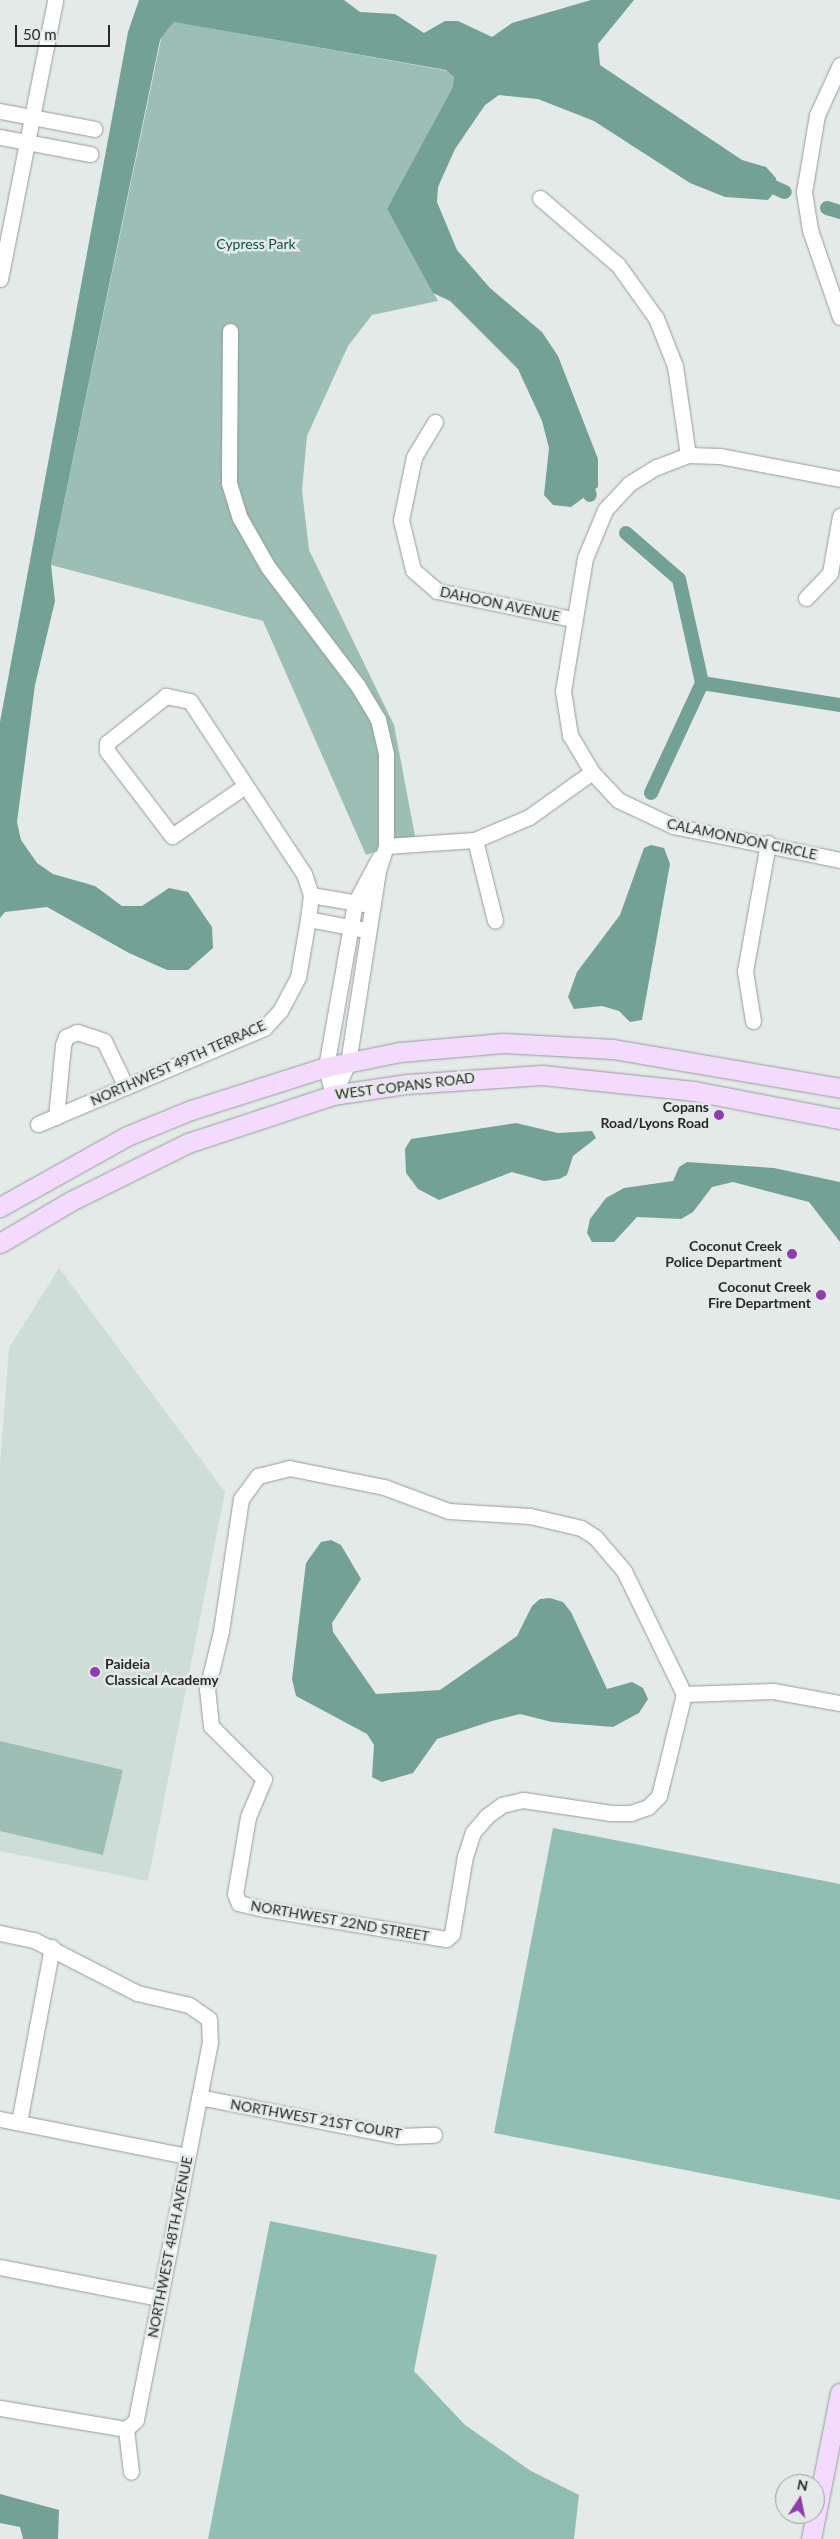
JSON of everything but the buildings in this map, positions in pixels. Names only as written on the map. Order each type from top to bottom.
[{"type":"main road","name":"WEST COPANS ROAD","points":[[0,1207],[126,1136],[207,1104],[326,1067],[457,1047],[539,1045],[676,1057],[840,1088]]},
{"type":"main road","name":"WEST COPANS ROAD","points":[[0,1243],[71,1201],[188,1143],[333,1095],[471,1076],[542,1075],[694,1091],[840,1119]]},
{"type":"main road","points":[[811,2539],[840,2394]]},
{"type":"street","points":[[0,279],[55,0]]},
{"type":"street","points":[[840,65],[817,114],[804,192],[810,230],[840,317]]},
{"type":"street","points":[[0,111],[32,119],[94,129]]},
{"type":"street","points":[[0,137],[90,154]]},
{"type":"street","points":[[540,198],[618,265],[656,318],[675,366],[688,455]]},
{"type":"street","points":[[230,331],[229,483],[240,518],[268,567],[320,632],[378,719],[386,754],[386,846],[373,906],[348,1063],[333,1095]]},
{"type":"street","name":"DAHOON AVENUE","points":[[435,422],[414,457],[401,520],[414,570],[437,591],[572,619]]},
{"type":"street","name":"CALAMONDON CIRCLE","points":[[840,479],[719,456],[688,455],[656,467],[629,484],[605,510],[585,558],[572,619],[563,692],[570,736],[592,772],[618,800],[648,817],[673,826],[840,860]]},
{"type":"street","points":[[806,598],[830,573],[840,516]]},
{"type":"street","name":"NORTHWEST 49TH TERRACE","points":[[38,1124],[126,1087],[272,1021],[298,977],[311,895],[304,874],[190,701],[180,696],[166,696],[108,743],[107,751],[172,836],[245,786]]},
{"type":"street","points":[[386,846],[475,840],[529,817],[592,772]]},
{"type":"street","points":[[475,840],[495,921]]},
{"type":"street","points":[[753,1021],[745,971],[768,844]]},
{"type":"street","points":[[333,1095],[326,1067],[355,903],[386,846]]},
{"type":"street","points":[[311,895],[373,906]]},
{"type":"street","points":[[308,919],[369,931]]},
{"type":"street","points":[[56,1117],[63,1045],[66,1037],[77,1032],[104,1041],[126,1087]]},
{"type":"street","name":"NORTHWEST 22ND STREET","points":[[289,1468],[384,1488],[449,1512],[530,1516],[581,1528],[595,1537],[624,1571],[684,1694],[659,1796],[648,1807],[631,1814],[611,1813],[523,1800],[502,1805],[487,1816],[473,1832],[465,1856],[452,1934],[446,1939],[239,1903],[235,1894],[248,1817],[264,1779],[220,1738],[206,1708],[235,1524],[241,1499],[258,1476],[289,1468]]},
{"type":"street","points":[[684,1694],[773,1692],[840,1703]]},
{"type":"street","points":[[0,1933],[52,1947],[19,2122]]},
{"type":"street","name":"NORTHWEST 48TH AVENUE","points":[[52,1947],[114,1983],[138,1993],[189,2005],[208,2019],[210,2042],[136,2420],[126,2429]]},
{"type":"street","name":"NORTHWEST 21ST COURT","points":[[199,2097],[397,2136],[434,2135]]},
{"type":"street","points":[[0,2119],[187,2156]]},
{"type":"street","points":[[0,2267],[160,2298]]},
{"type":"street","points":[[0,2408],[126,2429],[131,2472]]},
{"type":"shaded area","points":[[139,0],[344,0],[360,12],[395,14],[424,33],[445,21],[458,21],[492,37],[512,23],[591,0],[634,0],[598,44],[600,65],[742,160],[766,167],[776,178],[777,189],[768,200],[725,197],[690,183],[594,121],[538,99],[499,95],[485,105],[455,149],[438,187],[437,202],[457,250],[490,288],[542,332],[558,356],[598,459],[598,487],[571,507],[553,505],[544,495],[549,448],[542,421],[518,369],[450,301],[433,293],[387,209],[453,87],[454,77],[446,70],[174,22],[167,30],[160,40],[51,565],[55,601],[35,685],[17,822],[21,840],[37,863],[53,874],[95,886],[122,906],[142,906],[169,888],[188,892],[212,927],[213,948],[188,970],[167,970],[129,953],[47,907],[5,912],[0,918],[0,722],[128,32]]},
{"type":"shaded area","points":[[651,845],[664,848],[670,864],[642,1020],[630,1022],[619,1011],[602,1006],[574,1009],[568,997],[577,972],[620,915],[644,848]]},
{"type":"shaded area","points":[[516,1123],[558,1133],[592,1131],[596,1138],[573,1156],[567,1175],[559,1179],[544,1181],[512,1172],[439,1200],[418,1189],[406,1173],[405,1149],[411,1139]]},
{"type":"shaded area","points":[[687,1162],[774,1168],[840,1182],[840,1242],[809,1202],[733,1182],[712,1187],[693,1212],[681,1219],[637,1217],[614,1242],[592,1242],[587,1233],[590,1219],[606,1198],[624,1188],[673,1181],[679,1167]]},
{"type":"shaded area","name":"Paideia Classical Academy","points":[[59,1268],[225,1492],[148,1881],[0,1851],[0,1465],[9,1348]]},
{"type":"shaded area","points":[[331,1540],[341,1545],[361,1579],[332,1623],[333,1632],[376,1694],[440,1690],[517,1636],[532,1606],[540,1599],[550,1598],[563,1602],[571,1612],[607,1689],[632,1682],[643,1688],[648,1699],[639,1713],[613,1727],[552,1722],[520,1714],[492,1721],[437,1739],[413,1773],[382,1782],[372,1777],[374,1745],[367,1734],[296,1696],[292,1679],[306,1563],[321,1542]]},
{"type":"shaded area","points":[[553,1828],[840,1884],[840,2200],[494,2133]]},
{"type":"shaded area","points":[[270,2221],[437,2255],[414,2371],[465,2425],[531,2471],[579,2495],[574,2539],[208,2539]]},
{"type":"shaded area","points":[[0,2494],[59,2510],[58,2539],[23,2539],[20,2527],[0,2523]]},
{"type":"green space","name":"Cypress Park","points":[[165,20],[465,74],[387,209],[438,301],[372,315],[348,346],[307,436],[302,490],[309,550],[394,725],[415,836],[366,855],[263,621],[51,565]]},
{"type":"green space","points":[[0,1741],[123,1770],[103,1855],[0,1831]]},
{"type":"waterway","points":[[760,181],[785,192]]},
{"type":"waterway","points":[[827,208],[840,212]]},
{"type":"waterway","points":[[583,474],[590,495]]},
{"type":"waterway","points":[[626,533],[679,579],[702,683],[840,705]]},
{"type":"waterway","points":[[651,793],[702,683]]},
{"type":"place","name":"Copans Road/Lyons Road","points":[[719,1115]]},
{"type":"place","name":"Coconut Creek Police Department","points":[[792,1254]]},
{"type":"place","name":"Coconut Creek Fire Department","points":[[821,1295]]},
{"type":"place","name":"Paideia Classical Academy","points":[[95,1672]]}]
